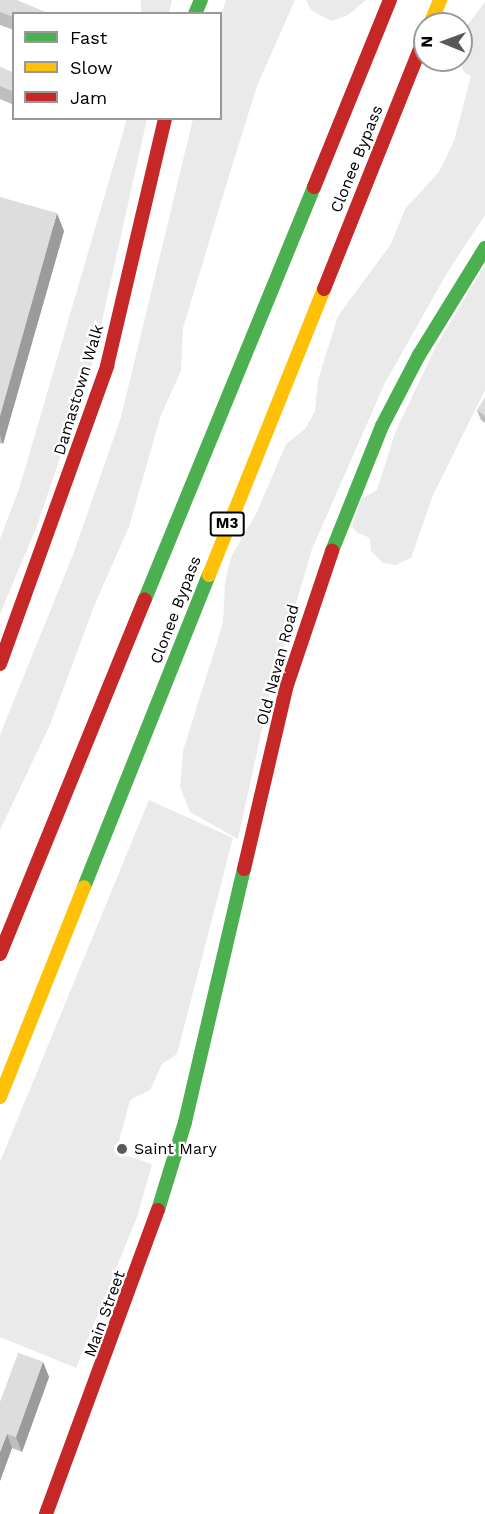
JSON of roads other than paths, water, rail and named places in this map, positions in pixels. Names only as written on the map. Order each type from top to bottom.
[{"type":"main road","name":"Clonee Bypass","points":[[0,954],[390,0]]},
{"type":"main road","name":"Clonee Bypass","points":[[0,1097],[413,67]]},
{"type":"main road","name":"Damastown Walk","points":[[0,664],[107,366],[165,120]]},
{"type":"main road","name":"Old Navan Road","points":[[185,1122],[229,946],[285,688],[313,599],[382,426],[419,355],[485,248]]},
{"type":"main road","name":"Main Street","points":[[46,1514],[142,1262],[185,1122]]},
{"type":"place","name":"Saint Mary","points":[[122,1149]]}]
